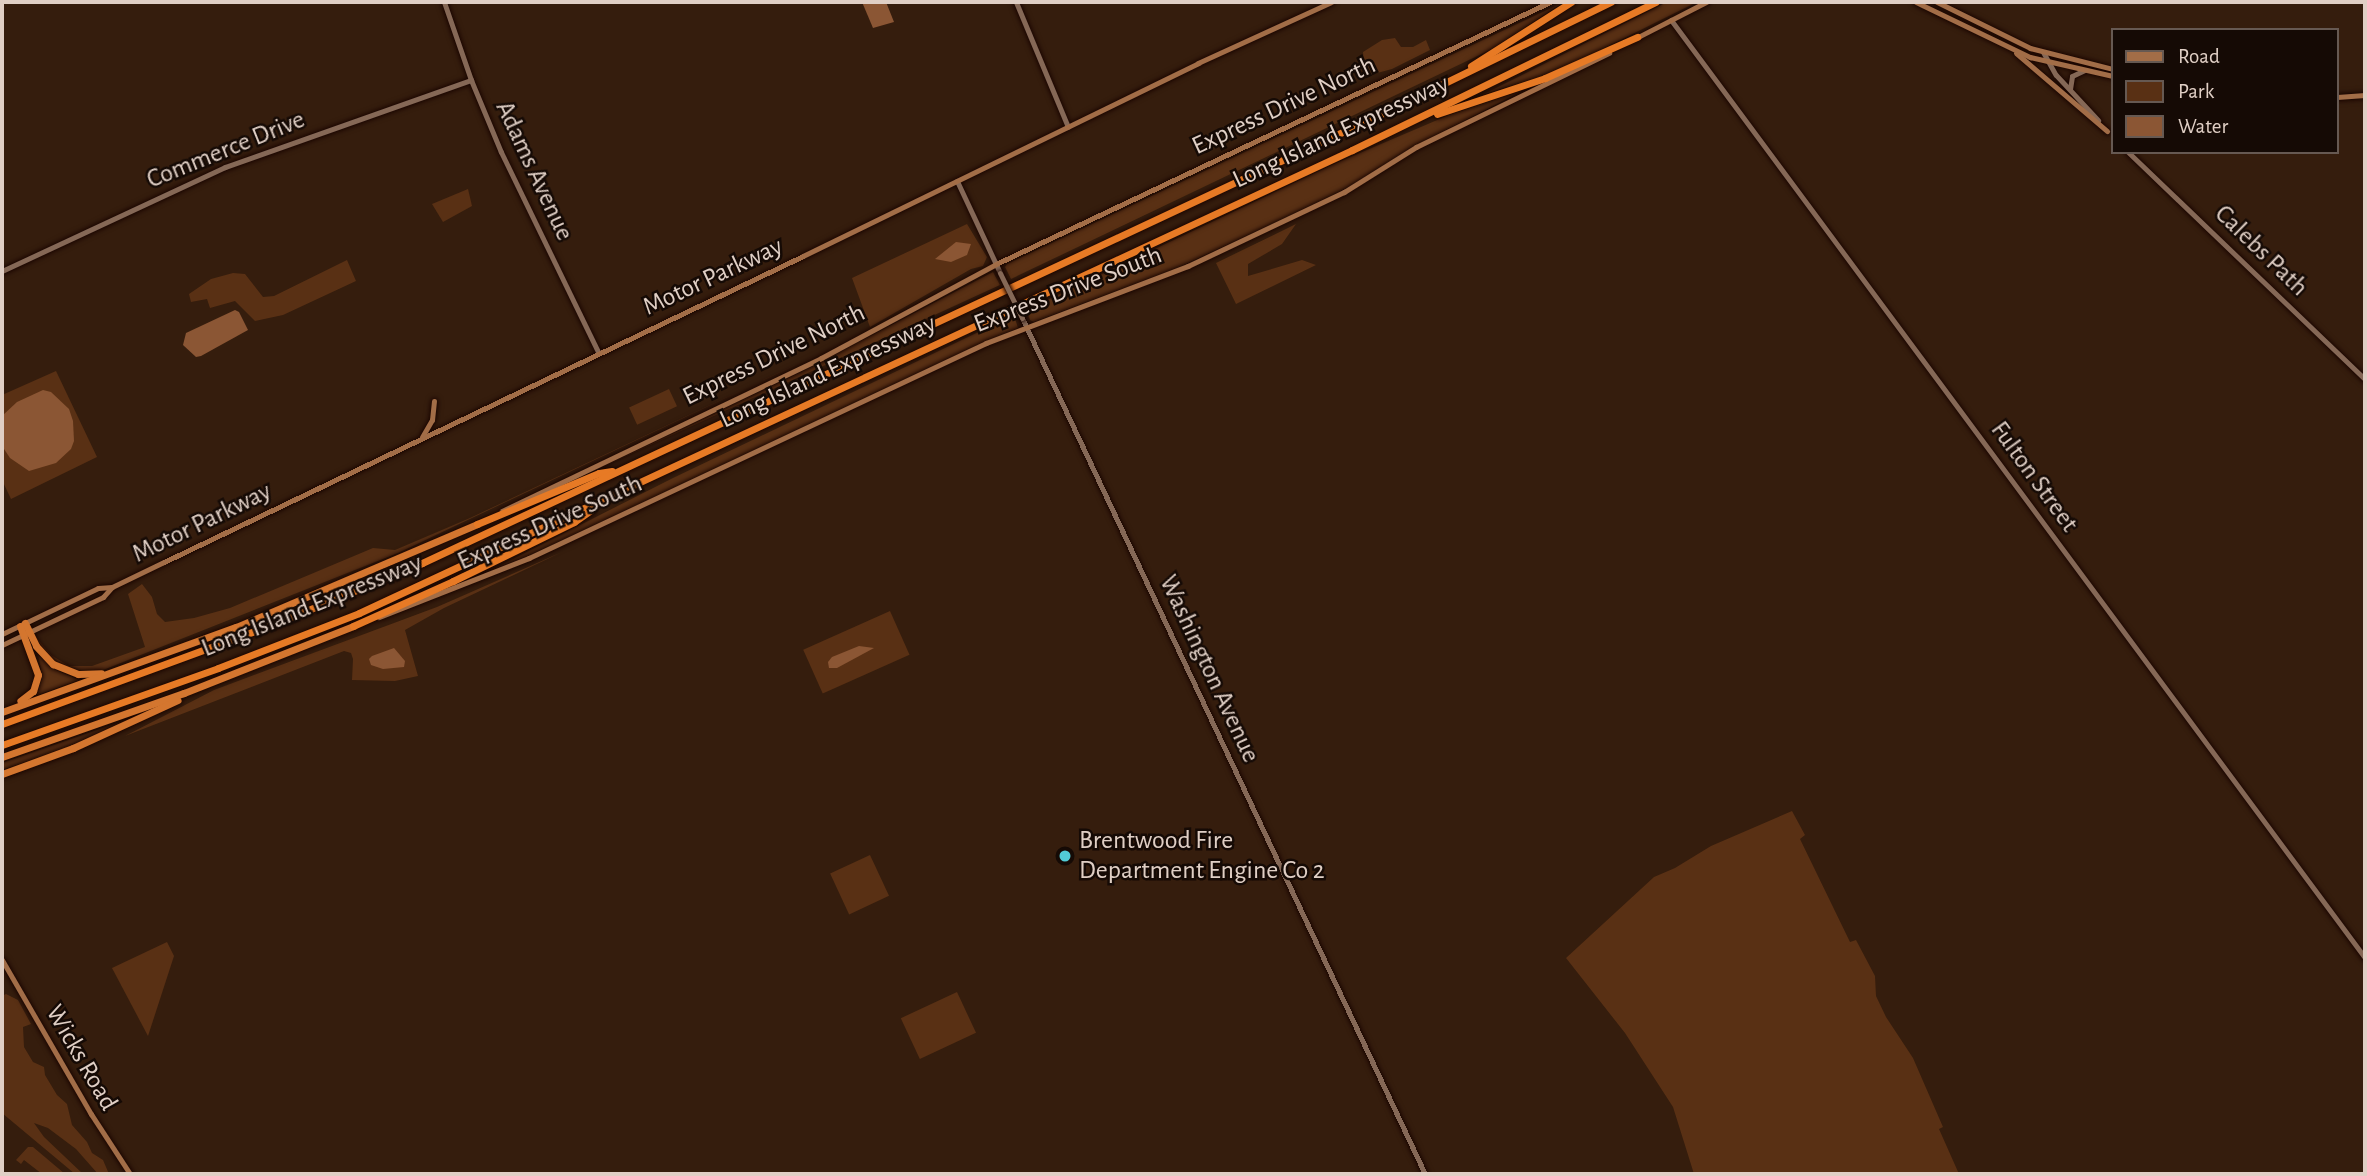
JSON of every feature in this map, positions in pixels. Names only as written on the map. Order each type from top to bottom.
[{"type":"highway","points":[[1383,113],[1484,58],[1571,2]]},
{"type":"highway","name":"Long Island Expressway","points":[[2,724],[150,671],[363,589],[1383,113],[1611,2]]},
{"type":"highway","name":"Long Island Expressway","points":[[2,744],[206,672],[359,613],[1353,150],[1656,2]]},
{"type":"highway","points":[[1353,150],[1429,117],[1552,76],[1637,37]]},
{"type":"highway","points":[[477,524],[599,473],[623,468]]},
{"type":"highway","points":[[353,626],[436,590],[574,522],[615,494]]},
{"type":"highway","name":"Express Drive North","points":[[2,711],[301,601],[477,524]]},
{"type":"highway","points":[[2,711],[29,696],[36,685],[37,668],[23,624]]},
{"type":"highway","name":"Express Drive South","points":[[2,757],[219,679],[353,626]]},
{"type":"highway","points":[[26,634],[42,654],[62,669],[83,674],[122,669]]},
{"type":"highway","points":[[2,774],[96,738],[219,679]]},
{"type":"main road","name":"Motor Parkway","points":[[2,635],[98,589],[112,587],[1331,2]]},
{"type":"main road","name":"Express Drive North","points":[[477,524],[523,499],[829,354],[996,264],[1550,2]]},
{"type":"main road","name":"Express Drive South","points":[[353,626],[419,604],[529,558],[961,355],[1026,327],[1178,270],[1337,196],[1416,147],[1706,2]]},
{"type":"main road","points":[[1916,2],[2011,48],[2049,62],[2112,76]]},
{"type":"main road","points":[[1937,2],[2043,52],[2112,69]]},
{"type":"main road","points":[[2011,48],[2107,131]]},
{"type":"main road","points":[[2339,97],[2365,95]]},
{"type":"main road","points":[[421,438],[431,423],[434,401]]},
{"type":"main road","name":"Motor Parkway","points":[[2,645],[103,597],[112,587]]},
{"type":"main road","name":"Wicks Road","points":[[2,960],[87,1108],[130,1174]]},
{"type":"street","name":"Adams Avenue","points":[[444,2],[471,80],[501,152],[598,352]]},
{"type":"street","points":[[1016,2],[1068,127]]},
{"type":"street","name":"Fulton Street","points":[[1671,20],[2365,958]]},
{"type":"street","points":[[2043,52],[2070,92],[2112,137]]},
{"type":"street","points":[[2070,92],[2072,76],[2086,70]]},
{"type":"street","name":"Commerce Drive","points":[[2,271],[225,167],[471,80]]},
{"type":"street","name":"Calebs Path","points":[[2131,154],[2365,379]]},
{"type":"street","name":"Washington Avenue","points":[[957,181],[1424,1174]]},
{"type":"green space","points":[[1564,2],[1492,49],[1011,279],[1005,267],[1007,264]]},
{"type":"green space","points":[[1667,2],[1697,2],[1558,71],[1482,95]]},
{"type":"green space","points":[[1395,38],[1401,47],[1413,47],[1426,40],[1430,50],[1392,69],[1370,75],[1364,67],[1363,52],[1382,40]]},
{"type":"green space","points":[[1526,89],[1411,148],[1351,186],[1287,217],[1175,269],[1034,322],[1030,320],[1026,310],[1334,164],[1449,115]]},
{"type":"green space","points":[[468,189],[472,206],[443,222],[432,204]]},
{"type":"green space","points":[[967,224],[987,257],[983,266],[971,269],[870,327],[852,278]]},
{"type":"green space","points":[[1296,224],[1282,244],[1248,264],[1248,276],[1302,260],[1316,265],[1236,304],[1216,263]]},
{"type":"green space","points":[[347,260],[356,281],[283,315],[255,321],[235,301],[210,308],[207,299],[191,302],[189,294],[211,279],[233,273],[245,274],[263,297],[274,296]]},
{"type":"green space","points":[[993,272],[1000,285],[585,475],[803,371]]},
{"type":"green space","points":[[1014,315],[1018,328],[533,554],[487,572],[673,478]]},
{"type":"green space","points":[[827,350],[398,553],[103,670],[71,670],[52,660],[37,642],[36,637],[51,655],[69,666],[92,666],[145,647],[128,594],[142,584],[152,597],[157,614],[165,622],[194,618],[230,608],[373,548],[395,550],[470,518]]},
{"type":"green space","points":[[56,371],[97,457],[11,499],[2,480],[2,395]]},
{"type":"green space","points":[[669,389],[677,406],[637,425],[629,408]]},
{"type":"green space","points":[[562,552],[444,608],[405,630],[418,676],[395,681],[352,680],[353,659],[351,653],[344,651],[125,736],[214,690],[437,607]]},
{"type":"green space","points":[[890,611],[910,655],[823,693],[803,650]]},
{"type":"green space","points":[[38,655],[56,670],[79,680],[35,696],[42,674]]},
{"type":"green space","points":[[137,716],[78,744],[2,770],[2,763]]},
{"type":"green space","points":[[1792,811],[1805,835],[1800,839],[1850,942],[1856,940],[1875,976],[1876,996],[1886,1017],[1913,1058],[1943,1127],[1939,1129],[1959,1174],[1694,1174],[1673,1107],[1625,1033],[1566,958],[1654,877],[1675,868],[1711,846]]},
{"type":"green space","points":[[870,855],[889,896],[849,914],[830,874]]},
{"type":"green space","points":[[167,942],[174,956],[148,1036],[112,968]]},
{"type":"green space","points":[[957,992],[976,1033],[920,1059],[901,1018]]},
{"type":"green space","points":[[6,994],[18,1000],[31,1024],[23,1027],[24,1047],[33,1062],[44,1067],[45,1075],[57,1095],[67,1104],[72,1125],[87,1142],[92,1153],[103,1160],[109,1174],[98,1174],[76,1149],[48,1128],[34,1123],[44,1137],[83,1174],[75,1174],[2,1113],[2,996]]},
{"type":"green space","points":[[28,1147],[33,1147],[65,1174],[42,1174],[24,1160],[21,1164],[16,1160]]},
{"type":"water","points":[[862,2],[886,2],[894,22],[873,28]]},
{"type":"water","points":[[956,242],[971,244],[967,255],[951,262],[935,259]]},
{"type":"water","points":[[235,310],[239,312],[248,330],[201,356],[196,357],[183,345],[186,333]]},
{"type":"water","points":[[43,390],[51,392],[69,409],[74,441],[71,449],[56,463],[29,471],[10,458],[4,449],[2,416],[17,402]]},
{"type":"water","points":[[859,646],[874,648],[837,668],[829,668],[828,662],[832,657]]},
{"type":"water","points":[[394,648],[405,661],[404,667],[383,669],[371,665],[369,659],[372,656]]},
{"type":"place","name":"Brentwood Fire Department Engine Co 2","points":[[1065,856]]}]
